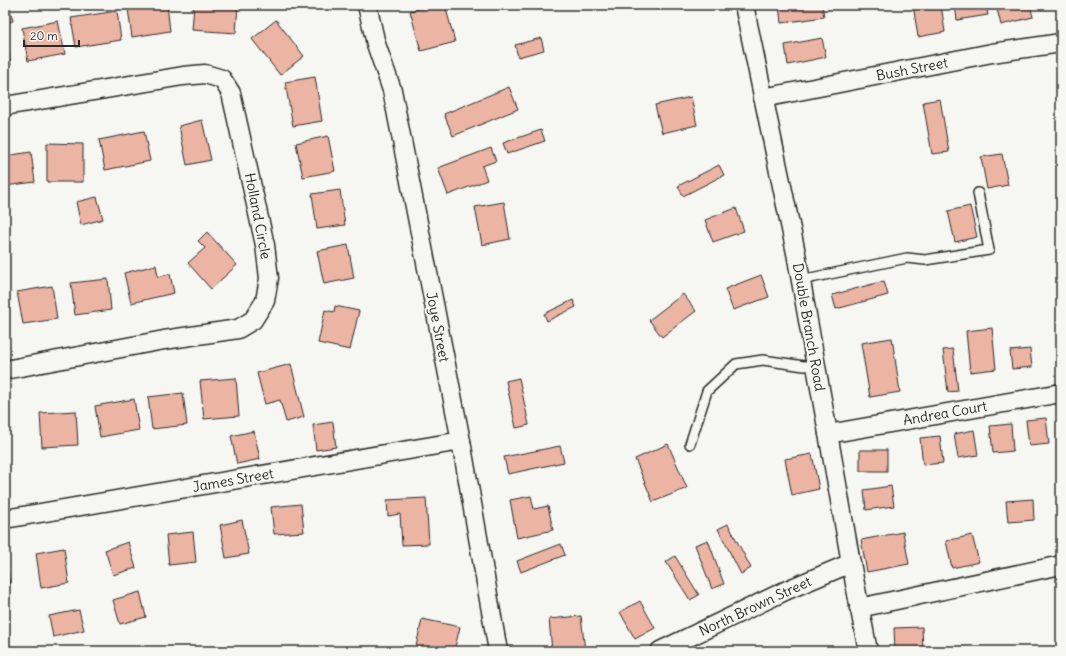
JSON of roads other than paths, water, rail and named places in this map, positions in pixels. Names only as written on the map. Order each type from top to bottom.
[{"type":"street","name":"Joye Street","points":[[367,5],[376,44],[392,90],[461,441],[498,651]]},
{"type":"street","name":"Double Branch Road","points":[[744,5],[801,280],[859,608],[868,651]]},
{"type":"street","name":"Bush Street","points":[[763,98],[992,53],[1061,43]]},
{"type":"street","name":"Holland Circle","points":[[5,106],[182,76],[205,74],[222,79],[231,93],[265,245],[269,278],[265,301],[253,320],[238,329],[164,340],[5,370]]},
{"type":"street","name":"Andrea Court","points":[[828,434],[1061,393]]},
{"type":"street","name":"James Street","points":[[5,519],[461,441]]},
{"type":"street","name":"North Brown Street","points":[[660,651],[787,590],[851,563]]},
{"type":"street","points":[[859,608],[1061,565]]},
{"type":"lane","points":[[801,280],[907,258],[925,260],[989,250],[978,193]]},
{"type":"lane","points":[[690,444],[707,391],[736,364],[763,360],[804,366],[816,365]]}]
